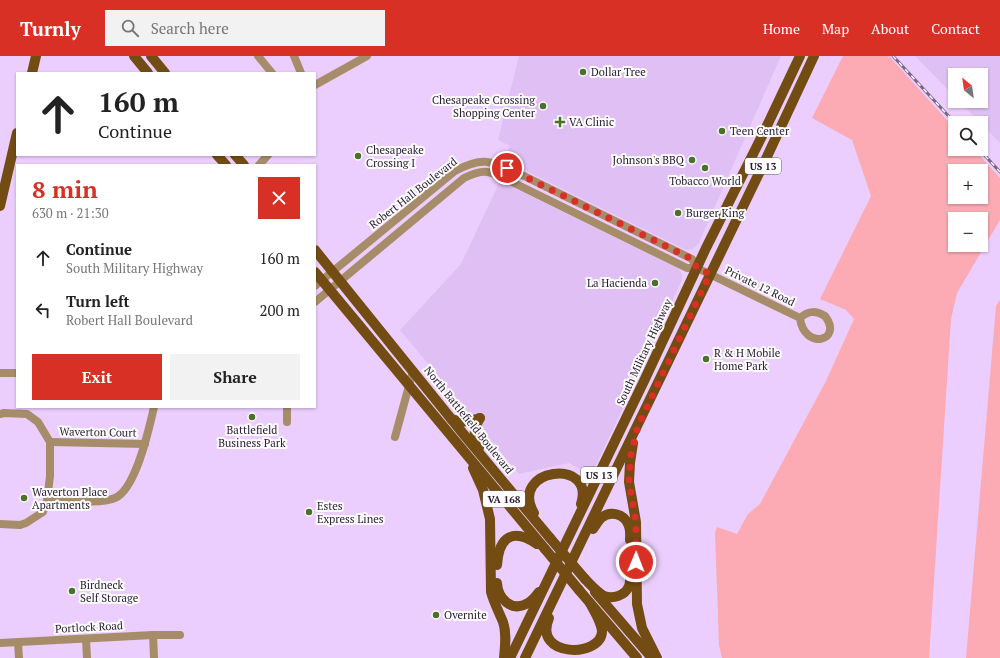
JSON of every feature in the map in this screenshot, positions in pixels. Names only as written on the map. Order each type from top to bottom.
[{"type":"main road","points":[[32,72],[36,56]]},
{"type":"main road","points":[[134,56],[147,72]]},
{"type":"main road","points":[[151,56],[164,72]]},
{"type":"main road","name":"South Military Highway","points":[[510,658],[800,56]]},
{"type":"main road","name":"US 13","points":[[525,658],[638,426],[814,56]]},
{"type":"main road","points":[[0,206],[16,137]]},
{"type":"main road","points":[[218,156],[225,164]]},
{"type":"main road","points":[[237,156],[243,164]]},
{"type":"main road","name":"North Battlefield Boulevard","points":[[316,251],[341,280],[451,419],[620,622],[652,658]]},
{"type":"main road","name":"North Battlefield Boulevard","points":[[319,283],[329,289],[636,658]]},
{"type":"main road","points":[[451,419],[462,422],[470,422],[480,418],[475,428],[475,436],[485,459]]},
{"type":"main road","points":[[638,426],[631,457],[629,482],[636,522],[637,604],[642,628],[657,658]]},
{"type":"main road","points":[[462,449],[477,476],[488,504],[492,534],[492,592],[494,602],[503,623],[506,645],[504,658]]},
{"type":"main road","points":[[550,538],[531,507],[528,501],[528,494],[530,488],[540,478],[555,474],[570,474],[581,484],[583,495],[576,520],[566,544]]},
{"type":"main road","points":[[576,555],[601,518],[613,514],[619,515],[625,519],[630,530],[630,580],[626,591],[617,597],[604,596],[596,591],[585,579]]},
{"type":"main road","points":[[545,549],[525,536],[512,536],[506,539],[498,549],[497,590],[500,597],[505,602],[519,606],[526,604],[540,592],[552,572]]},
{"type":"main road","points":[[562,583],[547,624],[547,638],[553,649],[565,654],[576,654],[593,648],[598,643],[602,630],[598,618],[590,603]]},
{"type":"street","points":[[258,56],[271,72]]},
{"type":"street","points":[[294,56],[301,72]]},
{"type":"street","points":[[316,84],[365,57]]},
{"type":"street","points":[[260,164],[267,156]]},
{"type":"street","points":[[452,188],[459,176],[474,166],[478,161]]},
{"type":"street","name":"Robert Hall Boulevard","points":[[319,283],[456,172],[469,164],[478,161],[499,164],[516,172],[692,259],[697,268]]},
{"type":"street","name":"Robert Hall Boulevard","points":[[316,301],[464,178],[475,172],[484,171],[494,173],[687,268],[697,268],[710,274]]},
{"type":"street","name":"Private 12 Road","points":[[710,274],[800,318]]},
{"type":"street","points":[[395,437],[414,371]]},
{"type":"street","points":[[0,373],[16,373]]},
{"type":"street","points":[[47,501],[102,501],[116,498],[127,488],[145,444],[154,408]]},
{"type":"street","points":[[286,408],[287,422]]},
{"type":"street","points":[[0,414],[20,413],[33,417],[38,422],[50,442],[50,476],[47,501],[43,512],[26,523],[20,525],[0,524]]},
{"type":"street","name":"Waverton Court","points":[[50,442],[145,444]]},
{"type":"street","points":[[153,635],[154,658]]},
{"type":"street","name":"Portlock Road","points":[[0,643],[180,635]]},
{"type":"street","points":[[86,639],[87,658]]},
{"type":"street","points":[[18,642],[19,658]]},
{"type":"shaded area","points":[[519,56],[781,56],[698,245],[692,249],[686,250],[504,160],[510,146],[498,140]]},
{"type":"shaded area","points":[[843,56],[889,56],[948,121],[948,156],[980,156],[987,164],[948,164],[948,204],[988,204],[988,165],[1000,178],[1000,220],[988,240],[988,212],[948,212],[948,252],[981,252],[957,293],[951,319],[929,658],[722,658],[719,645],[715,533],[717,527],[737,534],[748,514],[760,504],[826,381],[854,319],[846,310],[820,299],[871,196],[852,140],[812,118]]},
{"type":"shaded area","points":[[915,56],[1000,56],[1000,143],[988,131],[988,116],[974,116],[966,108],[988,108],[988,68],[948,68],[948,90]]},
{"type":"shaded area","points":[[500,181],[678,268],[682,274],[682,280],[591,476],[569,463],[519,474],[400,330],[461,264]]},
{"type":"shaded area","points":[[1000,300],[1000,658],[966,658],[996,306]]},
{"type":"railway","points":[[893,56],[949,116]]},
{"type":"railway","points":[[985,156],[1000,172]]},
{"type":"place","name":"Dollar Tree","points":[[583,72]]},
{"type":"place","name":"Chesapeake Crossing Shopping Center","points":[[543,106]]},
{"type":"place","name":"VA Clinic","points":[[560,122]]},
{"type":"place","name":"Teen Center","points":[[722,131]]},
{"type":"place","name":"Chesapeake Crossing I","points":[[358,156]]},
{"type":"place","name":"Johnson's BBQ","points":[[692,160]]},
{"type":"place","name":"Tobacco World","points":[[705,168]]},
{"type":"place","name":"Burger King","points":[[678,213]]},
{"type":"place","name":"La Hacienda","points":[[655,283]]},
{"type":"place","name":"R & H Mobile Home Park","points":[[706,359]]},
{"type":"place","name":"Battlefield Business Park","points":[[252,417]]},
{"type":"place","name":"Waverton Place Apartments","points":[[24,498]]},
{"type":"place","name":"Estes Express Lines","points":[[309,512]]},
{"type":"place","name":"Birdneck Self Storage","points":[[72,591]]},
{"type":"place","name":"Overnite","points":[[436,615]]},
{"type":"route","points":[[507,168],[692,259],[697,268],[710,274],[638,426],[633,445],[629,482],[636,522],[636,562]]}]
